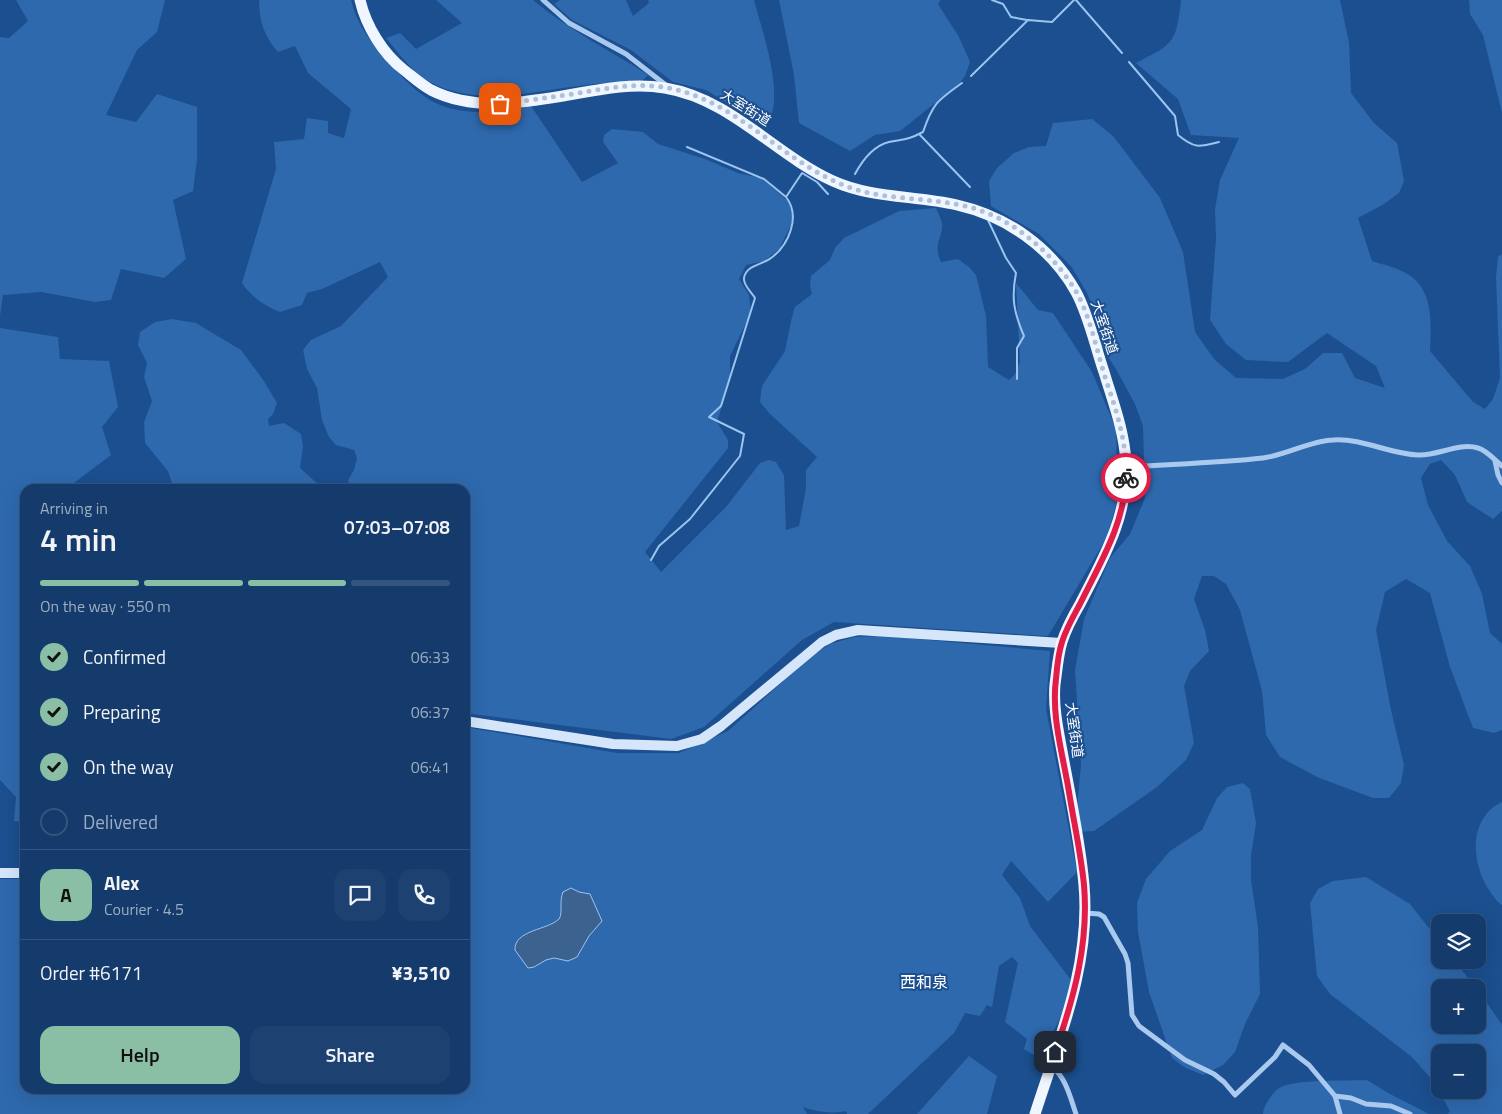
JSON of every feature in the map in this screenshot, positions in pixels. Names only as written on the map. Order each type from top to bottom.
[{"type":"main road","name":"大室街道","points":[[360,0],[362,10],[371,28],[394,62],[432,90],[470,102],[500,104],[621,86],[653,86],[692,94],[716,105],[759,132],[810,169],[839,183],[865,193],[955,204],[987,213],[1028,238],[1042,250],[1063,273],[1077,294],[1119,421],[1124,440],[1126,467],[1120,519],[1108,549],[1062,643],[1055,687],[1056,714],[1084,886],[1084,913],[1081,963],[1076,987],[1035,1114]]},
{"type":"street","points":[[543,0],[568,23],[626,54],[670,88]]},
{"type":"street","points":[[1126,467],[1263,458],[1292,451],[1309,444],[1332,440],[1358,441],[1416,455],[1468,446],[1480,448],[1502,466]]},
{"type":"street","points":[[1495,460],[1502,483]]},
{"type":"street","points":[[470,722],[613,744],[677,746],[702,739],[721,726],[812,649],[836,635],[858,630],[1062,643]]},
{"type":"street","points":[[0,874],[20,874]]},
{"type":"street","points":[[1084,913],[1099,914],[1104,917],[1125,954],[1128,964],[1132,1015],[1139,1026],[1184,1060],[1214,1074],[1235,1095],[1275,1057],[1283,1045],[1309,1065],[1335,1096],[1340,1114]]},
{"type":"street","points":[[1050,1066],[1064,1080],[1076,1114]]},
{"type":"street","points":[[1335,1096],[1351,1098],[1366,1104],[1392,1106],[1410,1114]]},
{"type":"shaded area","points":[[16,0],[165,0],[157,32],[137,50],[106,115],[136,122],[157,94],[197,107],[197,160],[193,191],[173,200],[186,259],[164,278],[121,269],[111,300],[95,302],[41,292],[3,295],[0,316],[0,37],[9,38],[28,21]]},
{"type":"shaded area","points":[[259,0],[351,0],[360,24],[379,52],[408,83],[424,96],[436,103],[462,111],[490,112],[531,106],[582,182],[618,163],[603,142],[604,135],[612,129],[643,132],[658,144],[705,159],[738,173],[761,178],[789,202],[793,213],[791,225],[779,249],[764,261],[746,265],[739,279],[749,295],[751,313],[730,356],[730,380],[717,422],[728,440],[728,448],[645,552],[661,572],[726,507],[760,463],[769,460],[776,462],[784,475],[786,530],[799,526],[806,488],[806,470],[817,457],[770,414],[760,402],[762,386],[785,351],[795,307],[812,294],[810,286],[811,276],[830,260],[835,248],[844,238],[899,211],[936,208],[942,223],[938,245],[941,262],[958,259],[976,275],[986,316],[988,367],[1009,380],[1015,374],[1020,362],[1016,283],[1038,310],[1053,313],[1092,372],[1116,429],[1118,498],[1107,537],[1048,636],[834,622],[802,640],[704,727],[671,739],[470,714],[470,484],[349,484],[348,480],[354,470],[357,458],[354,450],[336,445],[329,437],[322,420],[317,388],[307,369],[303,350],[311,340],[341,326],[388,277],[380,262],[322,289],[307,293],[302,305],[280,312],[259,301],[242,283],[276,169],[274,142],[304,139],[307,118],[328,121],[328,133],[344,138],[351,109],[308,73],[295,46],[278,52],[263,28]]},
{"type":"shaded area","points":[[436,0],[533,0],[575,30],[648,75],[642,81],[594,84],[521,94],[483,96],[464,94],[446,89],[428,81],[417,73],[386,38],[400,33],[416,49],[462,23]]},
{"type":"shaded area","points":[[560,0],[626,0],[633,16],[649,3],[648,0],[754,0],[767,46],[774,82],[772,114],[766,126],[706,90],[673,82],[631,50],[572,20],[554,4]]},
{"type":"shaded area","points":[[779,0],[941,0],[938,4],[959,37],[970,62],[965,76],[959,84],[900,131],[875,135],[850,151],[799,123],[794,75]]},
{"type":"shaded area","points":[[1181,0],[1340,0],[1349,43],[1351,93],[1374,123],[1397,143],[1404,181],[1399,193],[1384,204],[1358,218],[1372,261],[1401,270],[1417,282],[1427,299],[1429,309],[1430,351],[1473,402],[1485,409],[1493,399],[1500,378],[1496,277],[1498,257],[1502,254],[1502,511],[1493,519],[1467,502],[1455,475],[1441,460],[1430,464],[1421,478],[1428,505],[1447,541],[1470,566],[1482,594],[1490,633],[1502,644],[1502,730],[1494,733],[1473,728],[1450,667],[1430,593],[1406,579],[1385,592],[1376,630],[1391,710],[1404,765],[1401,783],[1389,798],[1373,798],[1317,777],[1280,757],[1266,735],[1262,691],[1240,610],[1226,584],[1214,576],[1202,576],[1194,599],[1205,630],[1209,651],[1190,671],[1184,686],[1194,743],[1186,760],[1157,787],[1094,831],[1075,832],[1081,764],[1075,670],[1084,619],[1110,558],[1130,534],[1145,498],[1143,426],[1135,404],[1101,345],[1097,319],[1087,293],[1071,266],[1039,234],[991,206],[989,181],[997,168],[1014,153],[1029,147],[1046,146],[1053,123],[1092,119],[1114,137],[1160,198],[1183,252],[1195,332],[1214,359],[1236,378],[1283,379],[1305,369],[1323,353],[1342,353],[1355,378],[1385,388],[1376,366],[1327,333],[1288,362],[1246,360],[1226,344],[1210,320],[1216,238],[1215,209],[1220,180],[1239,138],[1191,135],[1178,99],[1136,63],[1166,46],[1171,40],[1177,26]]},
{"type":"shaded area","points":[[1469,0],[1502,0],[1502,113],[1483,35],[1470,14]]},
{"type":"shaded area","points":[[172,319],[196,323],[241,350],[264,381],[277,403],[273,414],[268,419],[269,426],[284,423],[301,434],[303,447],[300,468],[318,484],[172,484],[168,471],[145,443],[144,422],[152,401],[144,377],[147,363],[138,345],[140,332],[155,322]]},
{"type":"shaded area","points":[[0,328],[58,337],[60,359],[109,361],[118,407],[102,427],[111,455],[73,484],[20,484],[20,822],[14,821],[16,797],[0,780]]},
{"type":"shaded area","points":[[884,636],[1050,651],[1046,709],[1077,872],[1048,902],[1011,861],[1002,875],[1020,898],[1030,926],[1071,980],[1063,1011],[1039,1058],[1024,1049],[1027,1039],[1005,1022],[1018,963],[1012,957],[999,966],[992,1007],[987,1005],[980,1016],[965,1013],[954,1033],[868,1114],[847,1114],[846,1111],[824,1112],[803,1107],[807,1114],[0,1114],[0,879],[20,879],[20,1094],[470,1094],[470,728],[617,753],[679,753],[728,731],[811,656],[830,644],[854,637]]},
{"type":"shaded area","points":[[1243,783],[1250,789],[1256,823],[1251,855],[1251,880],[1258,927],[1260,994],[1245,1024],[1235,1052],[1223,1065],[1203,1075],[1184,1067],[1172,1058],[1149,992],[1138,932],[1137,903],[1146,879],[1170,851],[1202,830],[1217,798],[1227,787]]},
{"type":"shaded area","points":[[1502,802],[1502,905],[1493,896],[1483,879],[1476,855],[1476,842],[1478,830],[1483,819],[1491,809]]},
{"type":"shaded area","points":[[1366,877],[1410,904],[1431,931],[1431,969],[1461,969],[1469,979],[1431,979],[1431,1034],[1486,1034],[1486,1002],[1502,1025],[1502,1114],[1448,1114],[1450,1111],[1443,1099],[1486,1099],[1486,1044],[1431,1044],[1431,1079],[1412,1057],[1330,994],[1317,976],[1310,903],[1318,889],[1333,881]]},
{"type":"shaded area","points":[[571,888],[590,894],[602,921],[589,936],[577,957],[568,961],[554,958],[528,968],[515,950],[516,943],[526,934],[554,923],[559,919],[563,892]]},
{"type":"shaded area","points":[[969,1056],[997,1076],[987,1114],[917,1114]]},
{"type":"shaded area","points":[[1367,1080],[1429,1114],[1263,1114],[1271,1096],[1279,1088],[1286,1085],[1322,1081]]},
{"type":"waterway","points":[[992,0],[1003,4],[1011,17],[1027,20]]},
{"type":"waterway","points":[[971,76],[1028,20],[1052,22],[1074,0]]},
{"type":"waterway","points":[[1076,0],[1122,53]]},
{"type":"waterway","points":[[1129,62],[1175,116],[1178,135],[1197,146],[1219,142]]},
{"type":"waterway","points":[[855,174],[873,150],[883,144],[910,138],[923,132],[933,108],[962,83]]},
{"type":"waterway","points":[[920,135],[970,187]]},
{"type":"waterway","points":[[687,147],[764,179],[786,197]]},
{"type":"waterway","points":[[651,560],[659,546],[690,519],[740,456],[744,434],[709,417],[721,406],[755,298],[745,283],[745,274],[751,268],[771,258],[788,238],[793,221],[793,213],[786,197],[802,173],[817,182],[828,194]]},
{"type":"waterway","points":[[988,220],[1006,258],[1016,273],[1014,305],[1024,336],[1017,348],[1017,379]]},
{"type":"way so far","points":[[500,104],[551,98],[621,86],[670,88],[692,94],[729,112],[810,169],[830,180],[865,193],[955,204],[987,213],[1014,228],[1042,250],[1063,273],[1077,294],[1119,421],[1124,440],[1126,478]]},
{"type":"district","name":"西和泉","points":[[924,982]]},
{"type":"route","points":[[1055,1052],[1076,987],[1084,934],[1084,886],[1056,714],[1056,680],[1062,643],[1068,627],[1108,549],[1120,519],[1126,478]]}]
